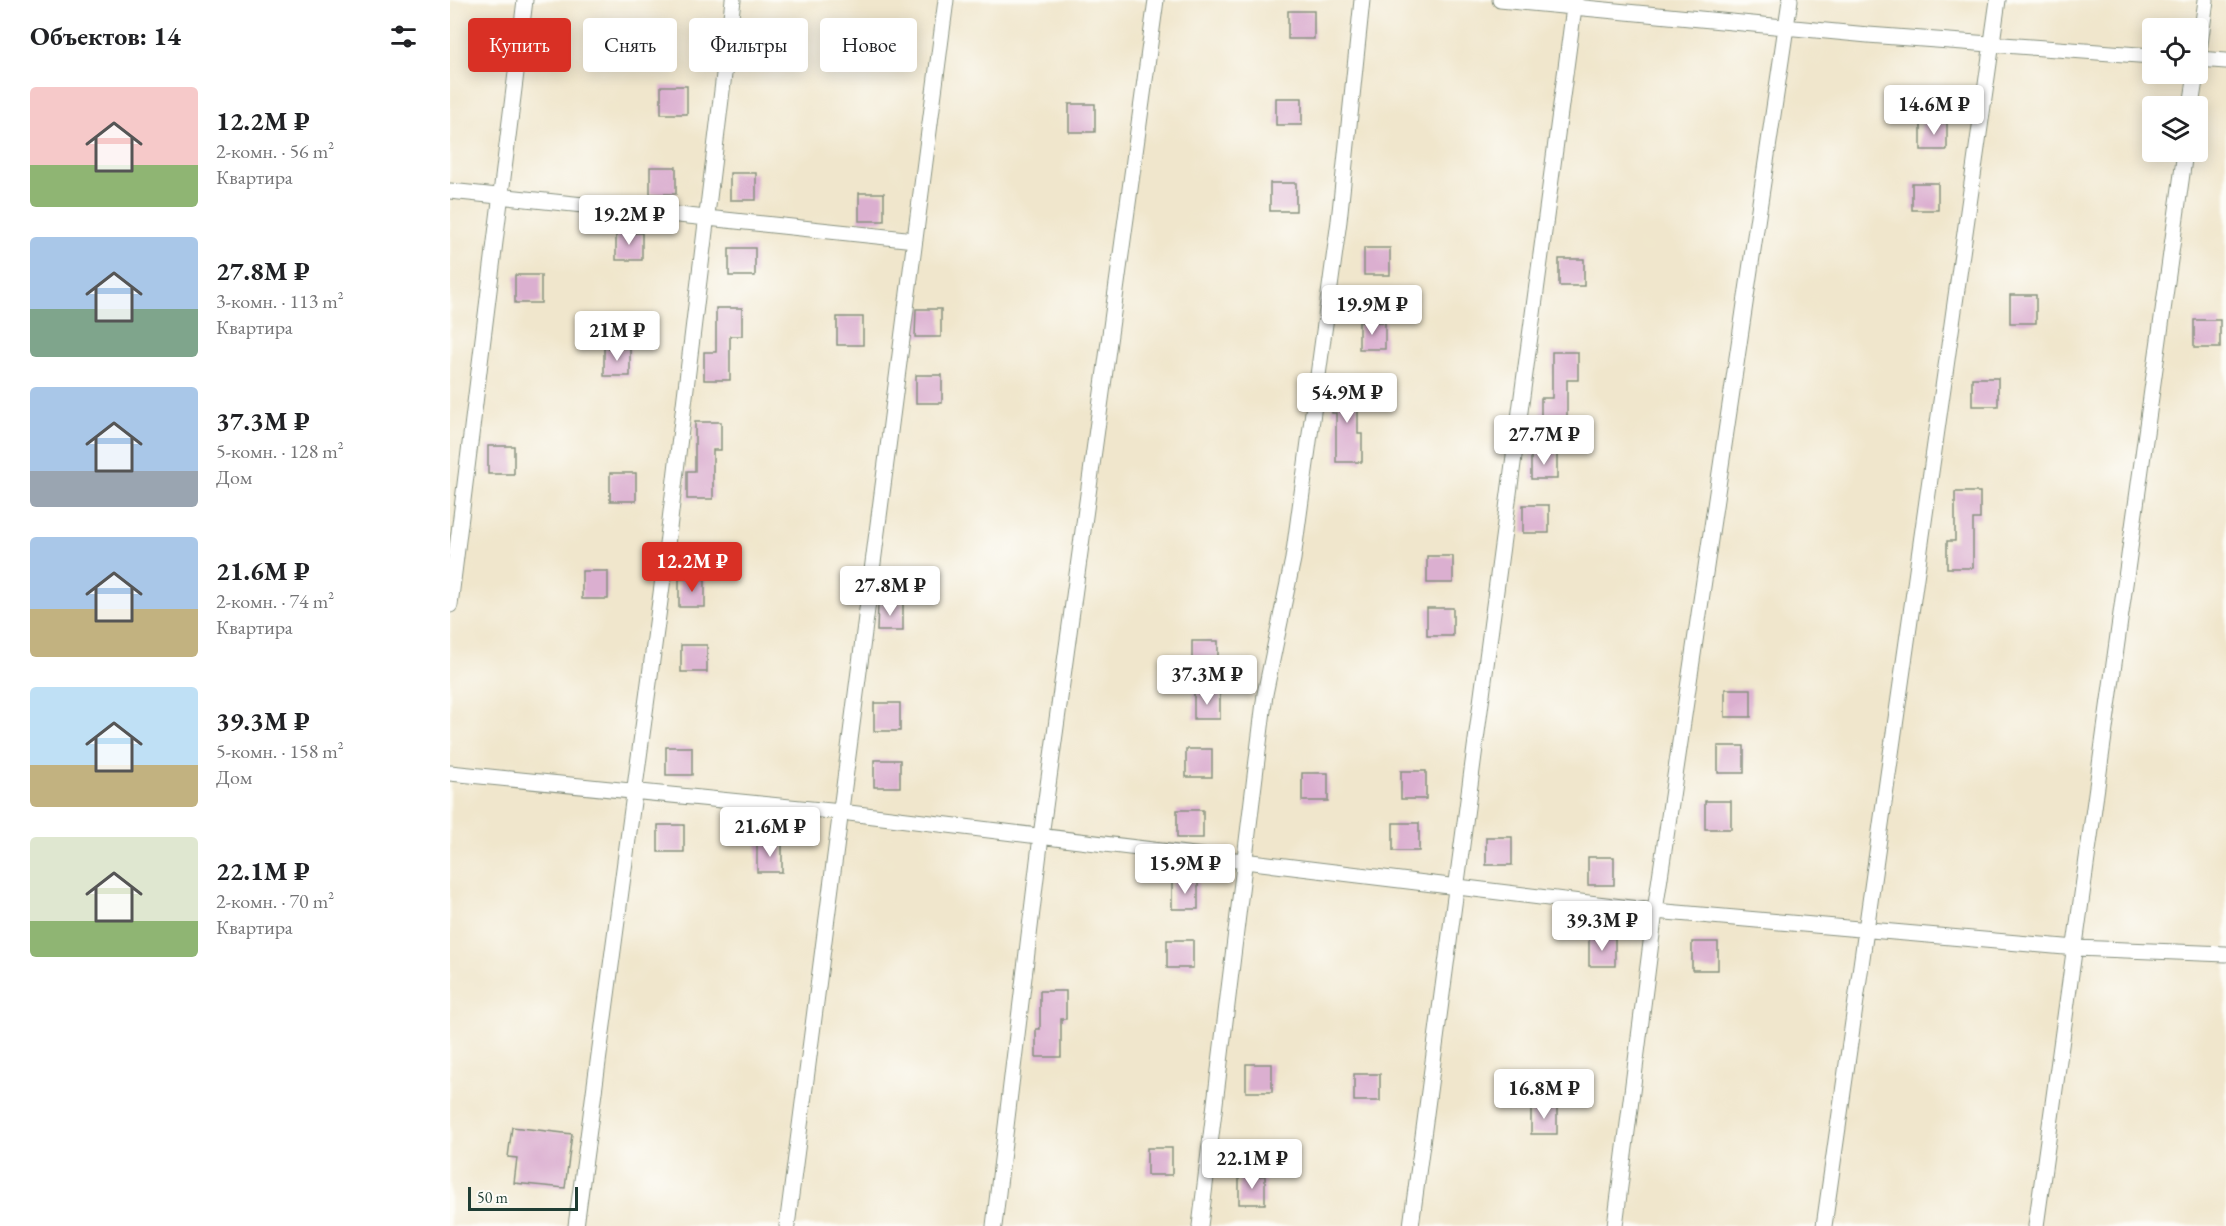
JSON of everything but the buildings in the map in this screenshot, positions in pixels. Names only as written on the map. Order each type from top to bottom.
[{"type":"street","points":[[450,605],[525,0]]},
{"type":"street","points":[[576,1226],[662,586],[733,0]]},
{"type":"street","points":[[787,1226],[946,0]]},
{"type":"street","points":[[994,1226],[1041,836],[1156,0]]},
{"type":"street","points":[[1200,1226],[1265,694],[1293,559],[1319,373],[1339,221],[1362,0]]},
{"type":"street","points":[[1500,0],[1574,4],[1786,27],[2142,55]]},
{"type":"street","points":[[1615,1226],[1655,911],[1790,0]]},
{"type":"street","points":[[1824,1226],[1998,0]]},
{"type":"street","points":[[2204,18],[2206,0]]},
{"type":"street","points":[[1411,1226],[1574,4]]},
{"type":"street","points":[[2208,60],[2226,61]]},
{"type":"street","points":[[2037,1226],[2184,162]]},
{"type":"street","points":[[450,191],[915,240]]},
{"type":"street","points":[[450,773],[841,812],[1655,911],[2076,948],[2226,954]]}]
